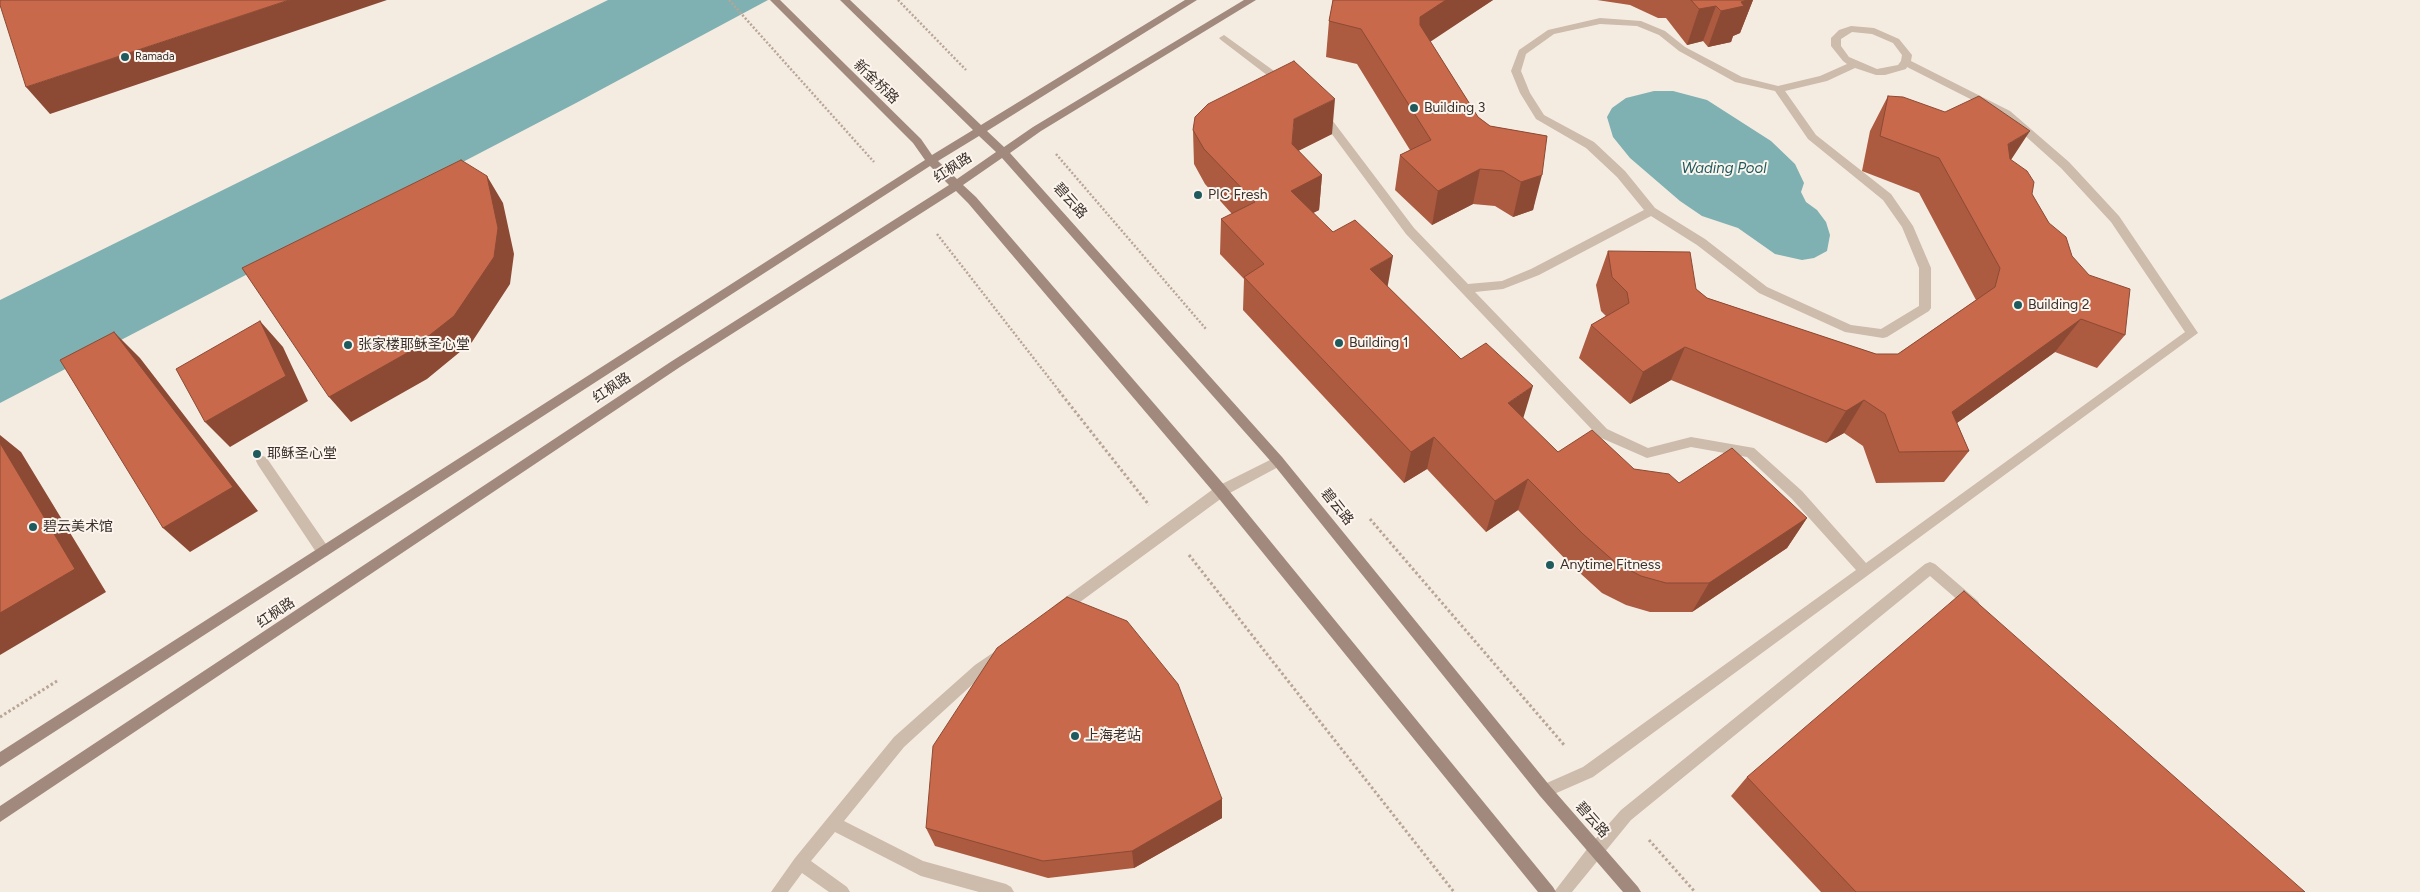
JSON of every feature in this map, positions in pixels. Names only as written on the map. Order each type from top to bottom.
[{"type":"street","name":"新金桥路","points":[[775,0],[786,13],[918,141],[931,161],[955,186]]},
{"type":"street","points":[[845,0],[1003,153]]},
{"type":"street","name":"红枫路","points":[[0,760],[895,183],[980,132],[1012,109],[1192,0]]},
{"type":"street","name":"红枫路","points":[[0,815],[676,364],[955,186],[1037,129],[1251,0]]},
{"type":"street","name":"碧云路","points":[[1003,153],[1025,175],[1278,461],[1545,791],[1633,892]]},
{"type":"street","points":[[955,186],[972,200],[1221,491],[1548,892]]},
{"type":"lane","points":[[1778,89],[1812,137],[1887,197],[1907,226],[1925,268],[1925,308],[1883,334],[1849,329],[1763,290],[1701,242],[1651,211],[1621,174],[1590,145],[1540,117],[1524,92],[1516,71],[1522,52],[1551,32],[1600,20],[1638,24],[1662,33],[1682,48],[1739,80],[1778,89],[1823,79],[1855,64]]},
{"type":"lane","points":[[1851,29],[1874,31],[1896,41],[1907,55],[1906,62],[1902,68],[1885,72],[1876,72],[1855,64],[1846,59],[1836,46],[1836,38],[1842,32],[1851,29]]},
{"type":"lane","points":[[1224,38],[1294,90]]},
{"type":"lane","points":[[1545,791],[1588,772],[2192,333],[2115,219],[2065,166],[2006,113],[1906,62]]},
{"type":"lane","points":[[1310,102],[1318,108],[1410,231],[1603,433],[1647,453],[1691,442],[1750,452],[1796,495],[1865,571]]},
{"type":"lane","points":[[1464,289],[1503,284],[1535,272],[1651,211]]},
{"type":"lane","points":[[262,461],[323,552]]},
{"type":"lane","points":[[1051,616],[1221,491],[1278,461]]},
{"type":"lane","points":[[1562,892],[1626,815],[1930,568],[1983,614]]},
{"type":"lane","points":[[779,892],[800,862],[899,742],[980,669],[1011,646]]},
{"type":"lane","points":[[832,823],[920,868],[1006,892]]},
{"type":"lane","points":[[800,862],[842,892]]},
{"type":"path","points":[[728,0],[895,183]]},
{"type":"path","points":[[918,208],[1454,892]]},
{"type":"water","points":[[608,0],[768,0],[576,103],[0,403],[0,300]]},
{"type":"water","name":"Wading Pool","points":[[1654,91],[1673,91],[1707,100],[1771,141],[1795,164],[1804,183],[1801,192],[1806,202],[1817,210],[1826,222],[1830,235],[1827,251],[1814,258],[1802,260],[1775,254],[1738,228],[1702,216],[1680,201],[1630,158],[1613,137],[1607,117],[1612,108],[1626,98]]},
{"type":"building","points":[[0,0],[289,0],[26,87]]},
{"type":"building","points":[[1333,0],[1446,0],[1420,17],[1420,25],[1478,117],[1490,126],[1547,136],[1542,175],[1521,182],[1503,171],[1480,169],[1438,191],[1400,155],[1431,140],[1361,29],[1329,21]]},
{"type":"building","points":[[1691,0],[1747,0],[1741,2],[1744,6],[1721,11],[1716,6],[1699,9]]},
{"type":"building","name":"Building 1","points":[[1294,61],[1335,99],[1294,119],[1292,144],[1322,175],[1291,191],[1333,232],[1355,220],[1393,256],[1370,269],[1461,359],[1486,343],[1533,386],[1508,403],[1558,452],[1592,430],[1634,469],[1669,474],[1679,483],[1732,448],[1807,518],[1709,583],[1666,583],[1641,576],[1616,563],[1583,534],[1528,479],[1495,501],[1434,437],[1411,452],[1244,277],[1264,264],[1221,219],[1255,202],[1204,149],[1193,130],[1195,117],[1208,104]]},
{"type":"building","points":[[1888,96],[1903,97],[1945,112],[1979,96],[2030,131],[2008,144],[2010,159],[2027,171],[2034,182],[2032,194],[2049,223],[2066,237],[2072,256],[2089,275],[2130,289],[2125,335],[2081,319],[1952,412],[1969,451],[1899,452],[1885,414],[1864,400],[1846,411],[1685,347],[1643,372],[1591,325],[1629,303],[1627,292],[1612,277],[1608,251],[1690,252],[1696,289],[1707,298],[1876,354],[1898,354],[1995,287],[2000,268],[1939,158],[1880,136]]},
{"type":"building","points":[[461,160],[487,176],[498,228],[494,257],[454,316],[407,353],[329,397],[242,268]]},
{"type":"building","points":[[260,321],[286,376],[205,422],[176,369]]},
{"type":"building","points":[[114,332],[233,487],[163,528],[60,360]]},
{"type":"building","points":[[0,443],[75,569],[0,613]]},
{"type":"building","points":[[1964,591],[2305,892],[1856,892],[1747,777]]},
{"type":"building","name":"上海老站","points":[[1067,597],[1127,621],[1178,684],[1222,799],[1132,851],[1043,861],[926,828],[933,746],[997,648]]},
{"type":"place","name":"Ramada","points":[[125,57]]},
{"type":"place","name":"Building 3","points":[[1414,108]]},
{"type":"place","name":"PIC Fresh","points":[[1198,195]]},
{"type":"place","name":"Building 2","points":[[2018,305]]},
{"type":"place","name":"Building 1","points":[[1339,343]]},
{"type":"place","name":"张家楼耶稣圣心堂","points":[[348,345]]},
{"type":"place","name":"耶稣圣心堂","points":[[257,454]]},
{"type":"place","name":"碧云美术馆","points":[[33,527]]},
{"type":"place","name":"Anytime Fitness","points":[[1550,565]]},
{"type":"place","name":"上海老站","points":[[1075,736]]}]
